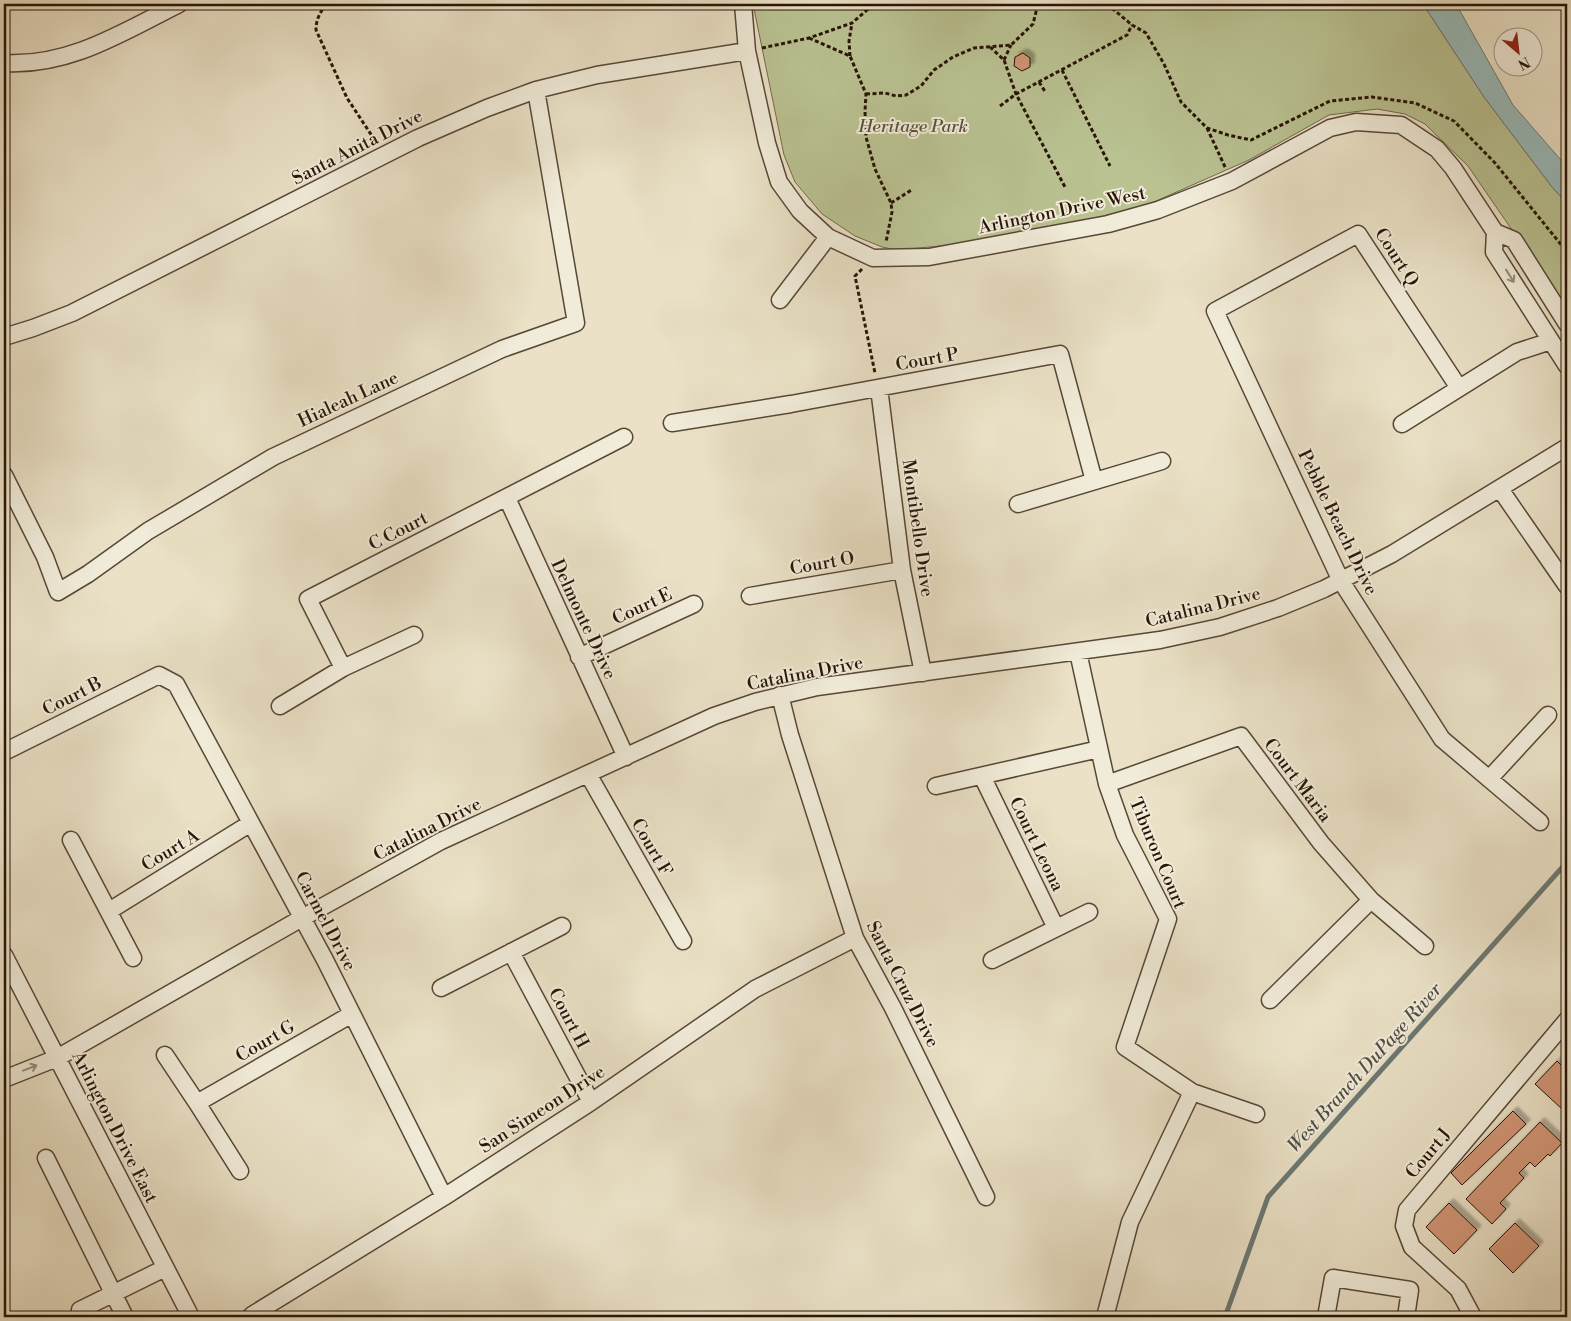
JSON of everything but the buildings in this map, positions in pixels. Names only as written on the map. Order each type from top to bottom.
[{"type":"street","points":[[4,64],[50,61],[91,48],[179,4]]},
{"type":"street","name":"Arlington Drive West","points":[[743,4],[747,51],[768,143],[780,182],[800,211],[828,237],[873,258],[929,258],[1108,224],[1158,210],[1232,181],[1330,128],[1356,122],[1402,124],[1437,149],[1453,168],[1495,232],[1514,240],[1567,324]]},
{"type":"street","name":"Santa Anita Drive","points":[[4,337],[72,313],[441,128],[536,90],[597,75],[747,51]]},
{"type":"street","name":"Hialeah Lane","points":[[4,475],[45,556],[58,592],[88,574],[148,531],[273,456],[502,349],[548,331],[576,323],[536,90]]},
{"type":"street","name":"Arlington Drive West","points":[[1495,232],[1494,252],[1567,366]]},
{"type":"street","name":"Court Q","points":[[1215,311],[1358,234],[1459,388]]},
{"type":"street","points":[[780,300],[828,237]]},
{"type":"street","name":"Pebble Beach Drive","points":[[1215,311],[1341,581],[1442,739],[1540,822]]},
{"type":"street","points":[[1402,424],[1517,352],[1551,341]]},
{"type":"street","name":"Court P","points":[[672,423],[879,388],[1060,354],[1094,481]]},
{"type":"street","name":"Montibello Drive","points":[[879,388],[902,570],[923,673]]},
{"type":"street","name":"C Court","points":[[343,668],[308,600],[624,437]]},
{"type":"street","name":"Catalina Drive","points":[[4,1079],[57,1058],[441,841],[722,713],[780,695],[817,687],[1160,640],[1220,627],[1278,608],[1341,581],[1392,554],[1567,447]]},
{"type":"street","points":[[1018,504],[1162,461]]},
{"type":"street","points":[[1500,489],[1567,586]]},
{"type":"street","name":"Delmonte Drive","points":[[507,498],[626,757]]},
{"type":"street","name":"Court O","points":[[750,596],[902,570]]},
{"type":"street","name":"Court E","points":[[579,657],[694,604]]},
{"type":"street","points":[[280,706],[343,668],[414,635]]},
{"type":"street","name":"Tiburon Court","points":[[1078,652],[1099,749],[1108,784],[1125,835],[1168,919],[1125,1048],[1192,1092],[1256,1114]]},
{"type":"street","name":"Court B","points":[[4,752],[159,675]]},
{"type":"street","name":"Carmel Drive","points":[[159,675],[176,684],[302,918],[444,1197]]},
{"type":"street","name":"Santa Cruz Drive","points":[[780,695],[790,735],[855,938],[893,1008],[986,1197]]},
{"type":"street","points":[[1489,779],[1548,714]]},
{"type":"street","name":"Court Maria","points":[[1108,784],[1241,736],[1321,844],[1370,900],[1425,946]]},
{"type":"street","name":"Court Leona","points":[[936,786],[1099,749]]},
{"type":"street","name":"Court F","points":[[588,774],[683,941]]},
{"type":"street","name":"Court Leona","points":[[982,776],[1056,928]]},
{"type":"street","name":"Court A","points":[[109,911],[251,823]]},
{"type":"street","points":[[70,840],[133,958]]},
{"type":"street","points":[[1270,1000],[1370,900]]},
{"type":"street","points":[[992,960],[1089,912]]},
{"type":"street","points":[[441,988],[562,926]]},
{"type":"street","name":"San Simeon Drive","points":[[252,1315],[444,1197],[591,1102],[755,989],[855,938]]},
{"type":"street","name":"Court H","points":[[511,952],[591,1102]]},
{"type":"street","name":"Arlington Drive East","points":[[4,955],[191,1317]]},
{"type":"street","name":"Court G","points":[[197,1103],[352,1014]]},
{"type":"street","name":"Court J","points":[[1473,1317],[1458,1289],[1412,1247],[1404,1226],[1407,1210],[1567,1020]]},
{"type":"street","points":[[164,1056],[197,1103],[240,1171]]},
{"type":"street","points":[[1106,1317],[1130,1222],[1192,1092]]},
{"type":"street","points":[[46,1158],[125,1317]]},
{"type":"street","points":[[79,1317],[80,1310],[166,1268]]},
{"type":"street","points":[[1326,1317],[1333,1278],[1410,1290],[1406,1317]]},
{"type":"path","points":[[326,4],[319,15],[316,30],[347,98],[384,156]]},
{"type":"path","points":[[747,51],[809,38],[852,23],[874,4]]},
{"type":"path","points":[[1004,60],[1011,45],[1032,24],[1038,4]]},
{"type":"path","points":[[852,23],[849,41],[850,56],[866,94],[866,137],[875,169],[891,203],[892,212],[886,243],[855,276],[879,388]]},
{"type":"path","points":[[1000,106],[1016,94],[1127,35],[1132,25]]},
{"type":"path","points":[[809,38],[850,56]]},
{"type":"path","points":[[866,94],[909,95],[921,86],[934,70],[953,57],[974,48],[1011,45]]},
{"type":"path","points":[[990,46],[1004,60],[1016,94],[1066,189]]},
{"type":"path","points":[[1062,70],[1110,166]]},
{"type":"path","points":[[1039,82],[1046,93]]},
{"type":"path","points":[[1207,128],[1232,181]]},
{"type":"path","points":[[891,203],[913,189]]},
{"type":"green space","name":"Heritage Park","points":[[753,4],[1423,4],[1484,97],[1552,187],[1567,203],[1567,310],[1468,166],[1425,124],[1405,114],[1377,109],[1329,115],[1249,160],[1147,205],[1065,226],[951,245],[897,250],[882,247],[855,236],[822,214],[795,182],[784,155]]},
{"type":"water","points":[[1423,4],[1456,4],[1494,71],[1494,78],[1498,78],[1513,105],[1567,167],[1567,203],[1552,187],[1484,97]]},
{"type":"waterway","name":"West Branch DuPage River","points":[[1225,1317],[1268,1197],[1567,862]]}]
